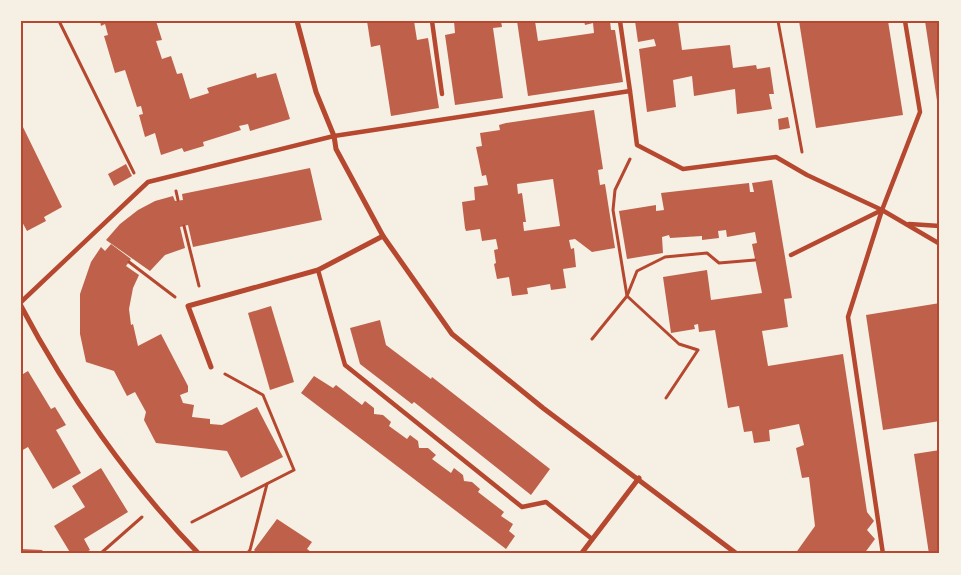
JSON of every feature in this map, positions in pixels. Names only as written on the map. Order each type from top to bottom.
[{"type":"street","points":[[298,21],[316,92],[334,136],[336,150],[383,236],[452,334],[543,408],[737,554]]},
{"type":"street","points":[[432,21],[442,94]]},
{"type":"street","points":[[620,21],[637,145],[683,169],[776,157],[807,175],[882,210],[940,244]]},
{"type":"street","points":[[883,554],[848,317],[882,210],[920,112],[905,21]]},
{"type":"street","points":[[199,554],[155,505],[86,412],[21,304],[148,182],[334,136],[630,91]]},
{"type":"street","points":[[791,255],[882,210]]},
{"type":"street","points":[[908,224],[940,226]]},
{"type":"street","points":[[211,367],[188,306],[318,270],[383,236]]},
{"type":"street","points":[[318,270],[346,365],[522,507],[546,502],[592,539]]},
{"type":"street","points":[[581,554],[638,478]]},
{"type":"path","points":[[59,21],[141,188]]},
{"type":"path","points":[[778,21],[797,131],[807,175]]},
{"type":"path","points":[[637,145],[615,190],[613,210],[627,296],[679,344],[698,350],[666,398]]},
{"type":"path","points":[[184,226],[202,301]]},
{"type":"path","points":[[592,339],[627,296],[638,271],[665,257],[708,253],[719,263],[755,260]]},
{"type":"path","points":[[129,262],[188,306]]},
{"type":"path","points":[[176,530],[294,470],[263,395],[211,367]]},
{"type":"path","points":[[247,554],[250,550],[267,484]]},
{"type":"path","points":[[100,554],[155,505]]},
{"type":"building","points":[[100,21],[156,21],[162,40],[156,41],[162,59],[171,56],[177,74],[182,73],[190,99],[209,93],[207,88],[256,73],[257,78],[276,73],[290,119],[250,131],[248,124],[239,126],[241,130],[203,142],[204,146],[184,152],[182,148],[161,155],[155,133],[145,137],[139,115],[143,114],[141,106],[137,107],[125,70],[115,73],[104,36],[108,35],[105,24],[101,26]]},
{"type":"building","points":[[367,21],[414,21],[417,40],[428,38],[439,108],[391,116],[380,45],[371,47]]},
{"type":"building","points":[[454,21],[501,21],[502,27],[493,28],[503,98],[455,105],[445,35],[455,33]]},
{"type":"building","points":[[517,21],[535,21],[538,41],[594,33],[593,23],[585,25],[584,21],[610,21],[611,30],[615,30],[623,82],[528,96]]},
{"type":"building","points":[[635,21],[678,21],[682,50],[730,45],[733,68],[756,65],[757,69],[770,67],[774,94],[769,94],[772,109],[737,114],[735,89],[694,96],[692,76],[673,80],[676,107],[647,112],[639,49],[656,46],[654,39],[638,42]]},
{"type":"building","points":[[799,21],[888,21],[903,115],[816,128]]},
{"type":"building","points":[[925,21],[940,21],[940,114],[939,114]]},
{"type":"building","points":[[594,110],[603,169],[598,170],[600,185],[605,184],[615,248],[592,252],[575,239],[569,240],[571,249],[574,248],[576,267],[563,269],[566,288],[551,290],[550,284],[527,288],[528,294],[512,296],[509,277],[497,279],[494,264],[496,263],[494,250],[498,249],[496,239],[482,241],[480,229],[466,231],[462,202],[475,200],[474,187],[488,185],[486,175],[482,176],[476,147],[482,146],[480,133],[500,130],[499,125]],"holes":[[[553,179],[560,226],[524,231],[523,222],[526,222],[522,193],[518,194],[517,184]]]},
{"type":"building","points":[[788,117],[790,128],[779,130],[778,119]]},
{"type":"building","points":[[21,123],[62,207],[44,217],[46,221],[27,231],[21,220]]},
{"type":"building","points":[[126,164],[132,176],[114,186],[108,174]]},
{"type":"building","points":[[310,168],[322,220],[193,247],[188,225],[180,227],[185,248],[165,255],[150,271],[106,240],[120,224],[138,210],[155,201],[173,196],[175,201],[183,200],[182,194]]},
{"type":"building","points":[[772,180],[792,298],[784,299],[788,327],[762,331],[768,366],[843,354],[867,512],[874,521],[867,530],[875,539],[864,554],[795,554],[815,526],[809,477],[802,478],[796,448],[804,445],[799,424],[769,430],[770,441],[754,443],[752,431],[744,432],[739,406],[728,408],[715,330],[699,332],[698,324],[694,325],[695,329],[671,333],[663,277],[707,270],[711,300],[762,293],[752,244],[757,243],[755,232],[727,237],[726,230],[718,231],[719,238],[702,240],[702,236],[670,238],[669,235],[662,237],[663,253],[627,259],[619,211],[656,205],[656,211],[664,210],[661,193],[749,183],[750,192],[754,192],[752,183]]},
{"type":"building","points":[[111,244],[131,259],[126,266],[139,275],[133,288],[129,309],[131,325],[133,324],[138,346],[161,334],[188,386],[188,392],[180,395],[183,403],[194,405],[192,417],[210,419],[210,424],[222,425],[257,407],[283,457],[241,478],[227,451],[156,443],[144,420],[146,412],[135,392],[127,396],[114,371],[86,362],[80,334],[80,294],[91,262],[101,247],[105,251]]},
{"type":"building","points":[[940,303],[940,421],[883,430],[866,315]]},
{"type":"building","points":[[271,306],[294,382],[270,390],[248,313]]},
{"type":"building","points":[[380,320],[386,345],[431,379],[432,377],[550,469],[531,495],[414,402],[412,404],[360,364],[350,328]]},
{"type":"building","points":[[28,371],[51,409],[55,407],[66,425],[56,430],[81,473],[53,489],[28,447],[21,451],[21,372],[23,374]]},
{"type":"building","points":[[314,376],[333,388],[336,385],[362,405],[365,401],[374,408],[374,414],[383,415],[391,422],[389,426],[407,439],[410,435],[418,441],[419,448],[428,448],[436,455],[432,459],[451,473],[454,468],[463,475],[464,481],[472,482],[480,489],[478,492],[504,512],[501,516],[513,524],[509,531],[515,536],[506,549],[301,393]]},
{"type":"building","points":[[940,450],[940,554],[929,554],[914,454]]},
{"type":"building","points":[[101,468],[128,512],[84,539],[90,550],[83,554],[71,554],[54,526],[85,507],[72,486]]},
{"type":"building","points":[[277,519],[312,542],[307,549],[314,554],[258,554],[254,550]]},
{"type":"building","points":[[21,549],[42,550],[45,554],[21,554]]}]
